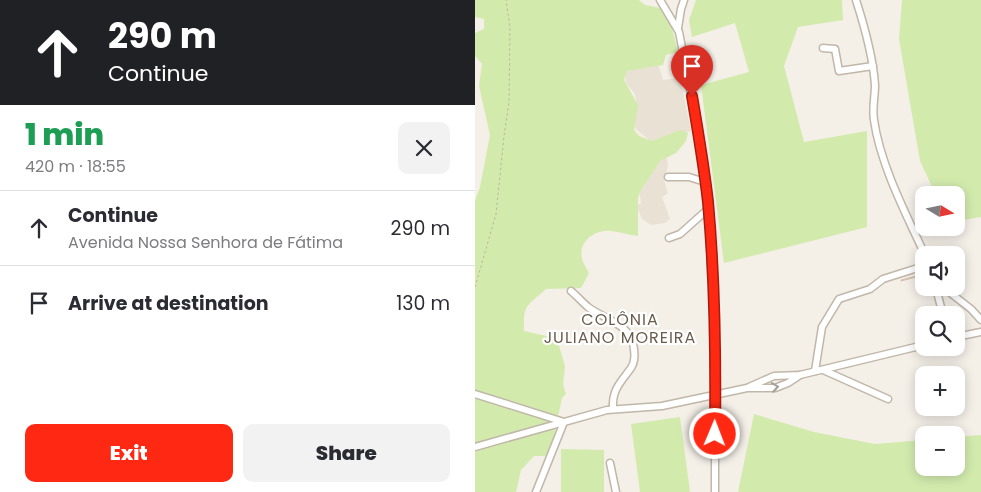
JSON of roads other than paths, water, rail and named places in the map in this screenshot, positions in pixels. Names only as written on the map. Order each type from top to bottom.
[{"type":"street","points":[[660,0],[679,32]]},
{"type":"street","points":[[684,0],[679,18],[679,32],[701,146],[708,201],[715,321],[715,492]]},
{"type":"street","points":[[856,0],[869,43],[875,88],[874,119],[883,155],[921,246]]},
{"type":"street","points":[[823,48],[835,49],[839,71],[873,66]]},
{"type":"street","points":[[668,177],[689,177],[705,182]]},
{"type":"street","points":[[669,238],[680,234],[708,209]]},
{"type":"street","points":[[815,371],[822,326],[839,299],[870,289],[883,279],[915,269]]},
{"type":"street","points":[[571,291],[587,306],[623,328],[630,334],[633,340],[635,362],[614,393],[613,408]]},
{"type":"street","points":[[953,296],[981,320]]},
{"type":"street","points":[[965,335],[981,332]]},
{"type":"street","points":[[475,447],[613,408],[642,408],[716,395],[747,388],[774,376],[800,375],[915,347]]},
{"type":"street","points":[[823,370],[888,399]]},
{"type":"street","points":[[747,388],[775,388],[789,383],[800,375]]},
{"type":"street","points":[[475,394],[564,422]]},
{"type":"street","points":[[536,492],[564,422]]},
{"type":"street","points":[[610,463],[616,492]]},
{"type":"district","name":"COLÔNIA JULIANO MOREIRA","points":[[620,328]]}]
